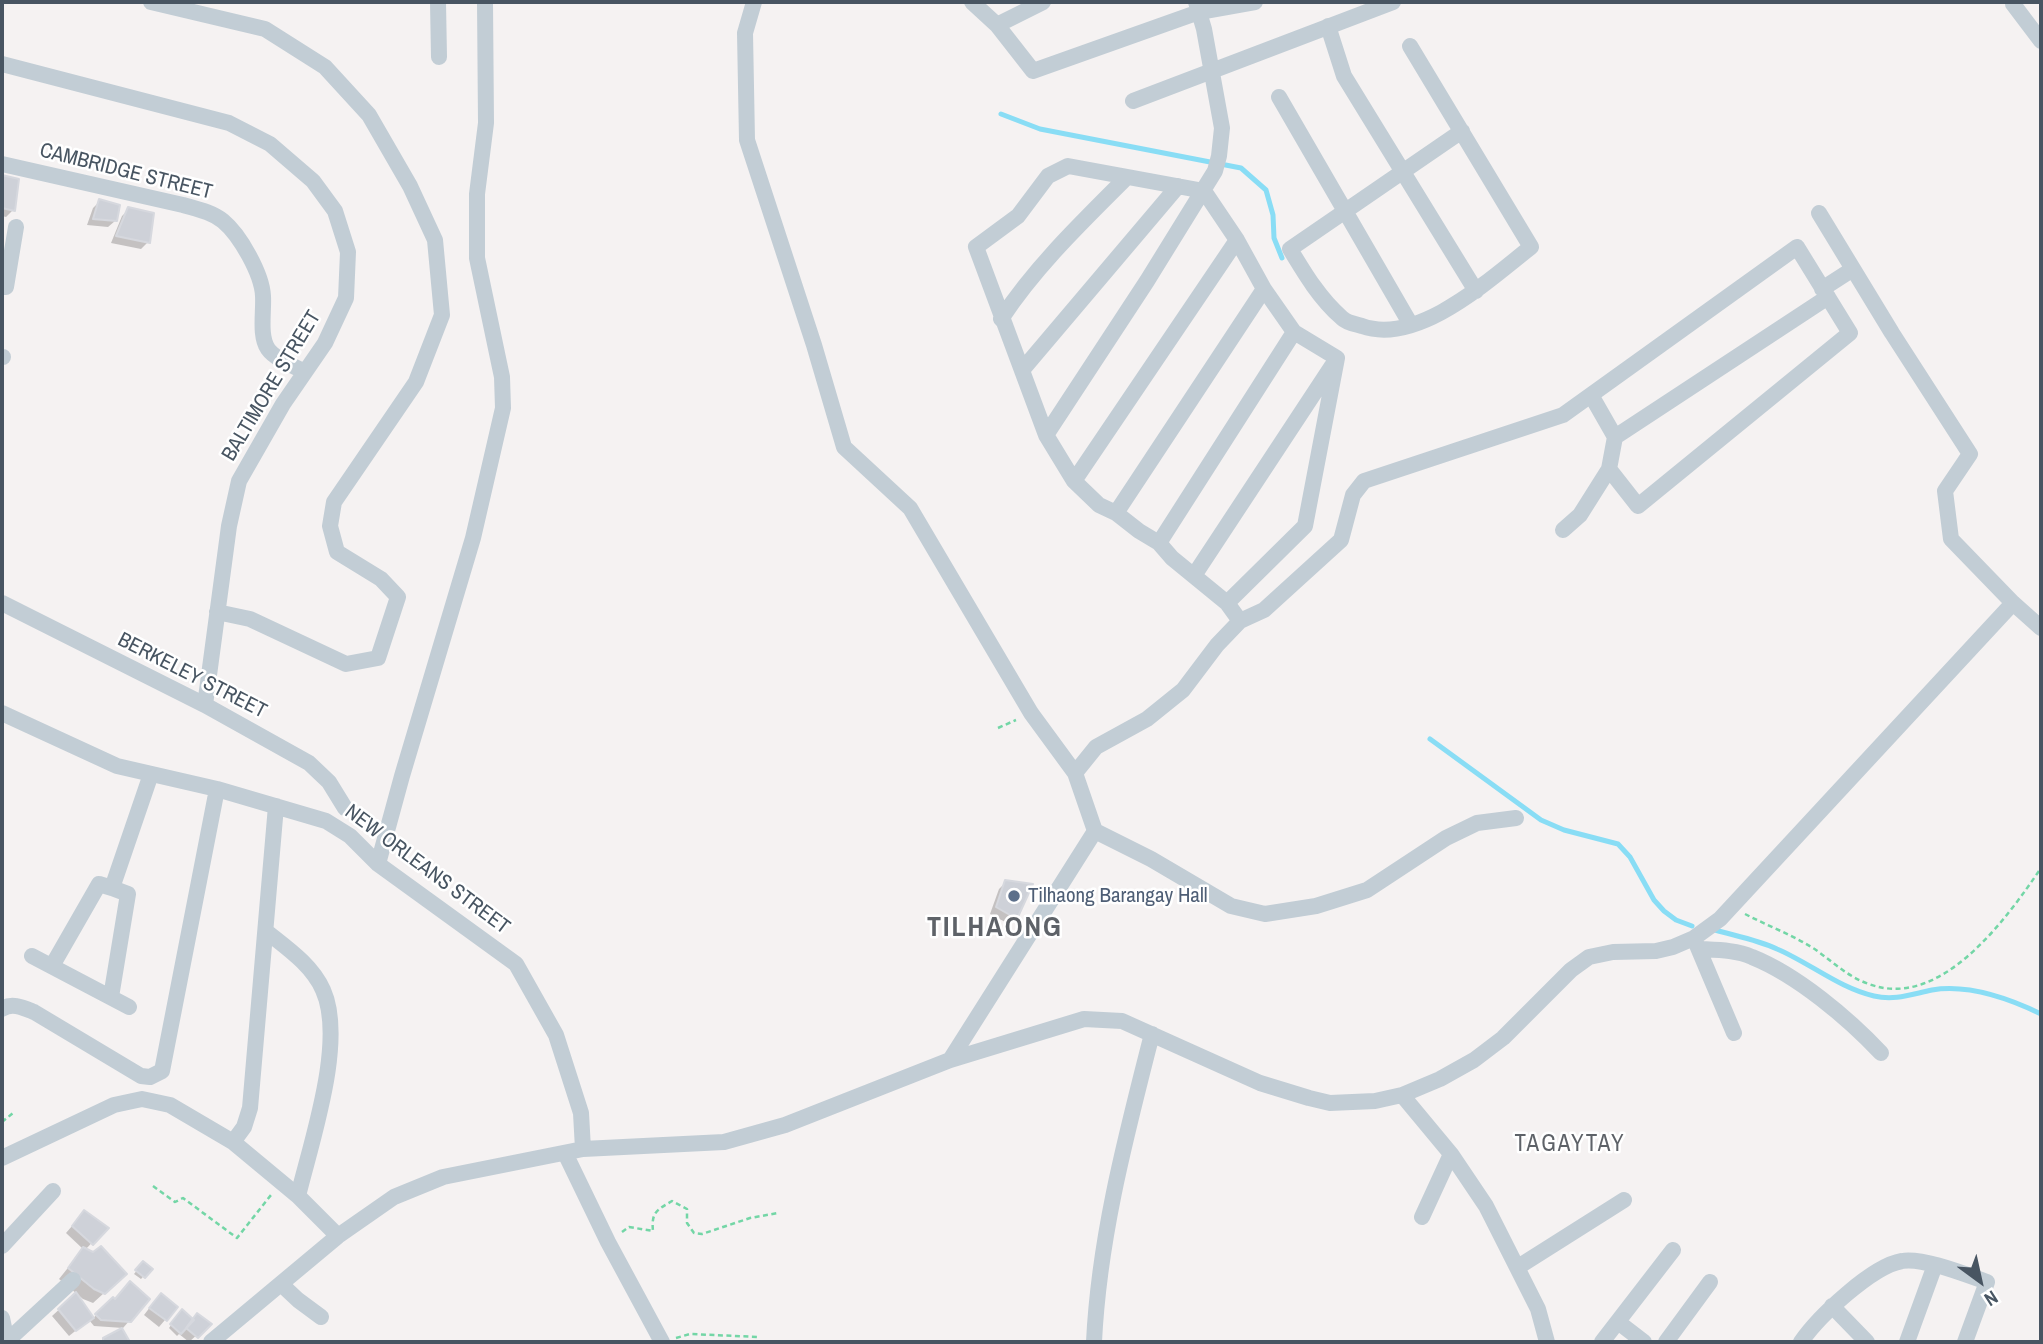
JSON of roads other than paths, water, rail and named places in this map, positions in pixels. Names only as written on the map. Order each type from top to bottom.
[{"type":"street","points":[[151,2],[265,29],[325,67],[369,115],[410,186],[435,240],[442,315],[416,382],[334,502],[330,526],[337,552],[381,579],[398,597],[377,659],[346,664],[250,619],[217,612]]},
{"type":"street","points":[[438,2],[439,57]]},
{"type":"street","points":[[378,864],[473,538],[503,408],[502,377],[477,258],[477,194],[486,123],[485,2]]},
{"type":"street","points":[[754,2],[745,33],[747,140],[814,345],[844,447],[910,508],[1031,713],[1076,773],[1095,831],[1151,859],[1231,906],[1265,914],[1316,905],[1367,890],[1446,838],[1477,823],[1516,818]]},
{"type":"street","points":[[972,2],[997,25],[1033,71],[1197,7],[1250,3]]},
{"type":"street","points":[[997,25],[1043,2]]},
{"type":"street","points":[[1133,101],[1393,2]]},
{"type":"street","points":[[2015,2],[2013,4],[2041,41]]},
{"type":"street","points":[[1046,435],[1204,191],[1217,164],[1222,128],[1197,7]]},
{"type":"street","points":[[1328,26],[1344,76],[1476,290]]},
{"type":"street","points":[[1410,46],[1462,131],[1531,247],[1440,315],[1411,325],[1374,331],[1344,320],[1316,290],[1290,250],[1462,131]]},
{"type":"street","name":"BALTIMORE STREET","points":[[2,64],[229,123],[270,144],[313,181],[335,211],[348,252],[346,298],[326,343],[283,404],[239,481],[229,526],[205,705]]},
{"type":"street","points":[[1279,97],[1411,325]]},
{"type":"street","name":"CAMBRIDGE STREET","points":[[2,163],[183,205],[205,211],[223,221],[251,259],[263,292],[264,340],[269,351],[305,372]]},
{"type":"street","points":[[1240,621],[1227,603],[1195,574],[1172,558],[1159,543],[1116,513],[1099,505],[1074,481],[1046,435],[976,247],[1018,216],[1048,176],[1068,166],[1204,191],[1237,240],[1264,289],[1294,332],[1337,358]]},
{"type":"street","points":[[1001,319],[1052,251],[1127,177]]},
{"type":"street","points":[[1023,369],[1178,186]]},
{"type":"street","points":[[1819,213],[1970,454],[1945,491],[1951,539],[2041,628]]},
{"type":"street","points":[[2,287],[6,287],[16,228]]},
{"type":"street","points":[[1074,481],[1237,240]]},
{"type":"street","points":[[1076,773],[1096,747],[1147,719],[1183,690],[1217,645],[1240,621],[1264,610],[1341,540],[1353,495],[1364,481],[1563,415],[1797,247],[1850,333],[1638,506],[1609,469]]},
{"type":"street","points":[[1615,437],[1825,293],[1853,269]]},
{"type":"street","points":[[1116,513],[1264,289]]},
{"type":"street","points":[[1159,543],[1294,332]]},
{"type":"street","points":[[1195,574],[1337,358]]},
{"type":"street","points":[[1227,603],[1305,526],[1337,358]]},
{"type":"street","points":[[1563,530],[1580,515],[1609,469],[1615,437],[1591,395]]},
{"type":"street","name":"BERKELEY STREET","points":[[2,603],[205,705],[310,763],[329,782],[345,808]]},
{"type":"street","points":[[1697,944],[2013,603]]},
{"type":"street","name":"NEW ORLEANS STREET","points":[[2,713],[117,766],[217,789],[327,821],[350,835],[378,864],[516,964],[556,1035],[581,1113],[583,1149]]},
{"type":"street","points":[[112,888],[151,774]]},
{"type":"street","points":[[2,1009],[6,1006],[18,1006],[34,1012],[141,1076],[150,1077],[162,1071],[217,789]]},
{"type":"street","points":[[233,1142],[244,1127],[250,1108],[276,806]]},
{"type":"street","points":[[950,1060],[1095,831]]},
{"type":"street","points":[[52,966],[99,884],[128,894],[111,997]]},
{"type":"street","points":[[267,932],[300,959],[323,989],[333,1029],[328,1073],[298,1196]]},
{"type":"street","points":[[1697,944],[1734,1033]]},
{"type":"street","points":[[211,1342],[338,1236],[394,1197],[443,1177],[583,1149],[724,1142],[785,1125],[950,1060],[1084,1019],[1122,1021],[1260,1083],[1330,1103],[1354,1103],[1402,1095],[1474,1060],[1503,1038],[1571,970],[1590,957],[1613,951],[1656,951],[1697,944],[1750,956],[1777,969],[1857,1028],[1881,1053]]},
{"type":"street","points":[[32,956],[130,1007]]},
{"type":"street","points":[[1094,1342],[1106,1227],[1152,1034]]},
{"type":"street","points":[[1402,1095],[1451,1154],[1486,1206],[1538,1309],[1547,1342]]},
{"type":"street","points":[[2,1158],[102,1110],[142,1099],[170,1105],[233,1142],[298,1196],[338,1236]]},
{"type":"street","points":[[565,1153],[608,1242],[667,1341]]},
{"type":"street","points":[[1422,1217],[1451,1154]]},
{"type":"street","points":[[2,1246],[53,1191]]},
{"type":"street","points":[[1518,1267],[1624,1200]]},
{"type":"street","points":[[1602,1342],[1673,1250]]},
{"type":"street","points":[[1801,1342],[1832,1306],[1890,1265],[1903,1260],[1935,1265],[1987,1282],[1965,1342]]},
{"type":"street","points":[[1907,1342],[1935,1265]]},
{"type":"street","points":[[7,1342],[73,1280]]},
{"type":"street","points":[[1666,1342],[1710,1282]]},
{"type":"street","points":[[281,1283],[321,1317]]},
{"type":"street","points":[[1832,1306],[1867,1342]]},
{"type":"street","points":[[2,1318],[7,1342]]},
{"type":"street","points":[[1618,1321],[1644,1342]]},
{"type":"waterway","points":[[1001,114],[1040,129],[1241,168],[1266,190],[1273,215],[1274,238],[1282,258]]},
{"type":"waterway","points":[[1430,739],[1541,820],[1564,830],[1618,844],[1630,857],[1654,900],[1676,920],[1692,926]]},
{"type":"waterway","points":[[1715,930],[1770,946],[1849,987],[1874,996],[1896,997],[1932,990],[1960,989],[2002,998],[2041,1014]]},
{"type":"place","name":"Tilhaong Barangay Hall","points":[[1014,896]]},
{"type":"district","name":"TILHAONG","points":[[995,928]]},
{"type":"district","name":"TAGAYTAY","points":[[1570,1145]]}]
